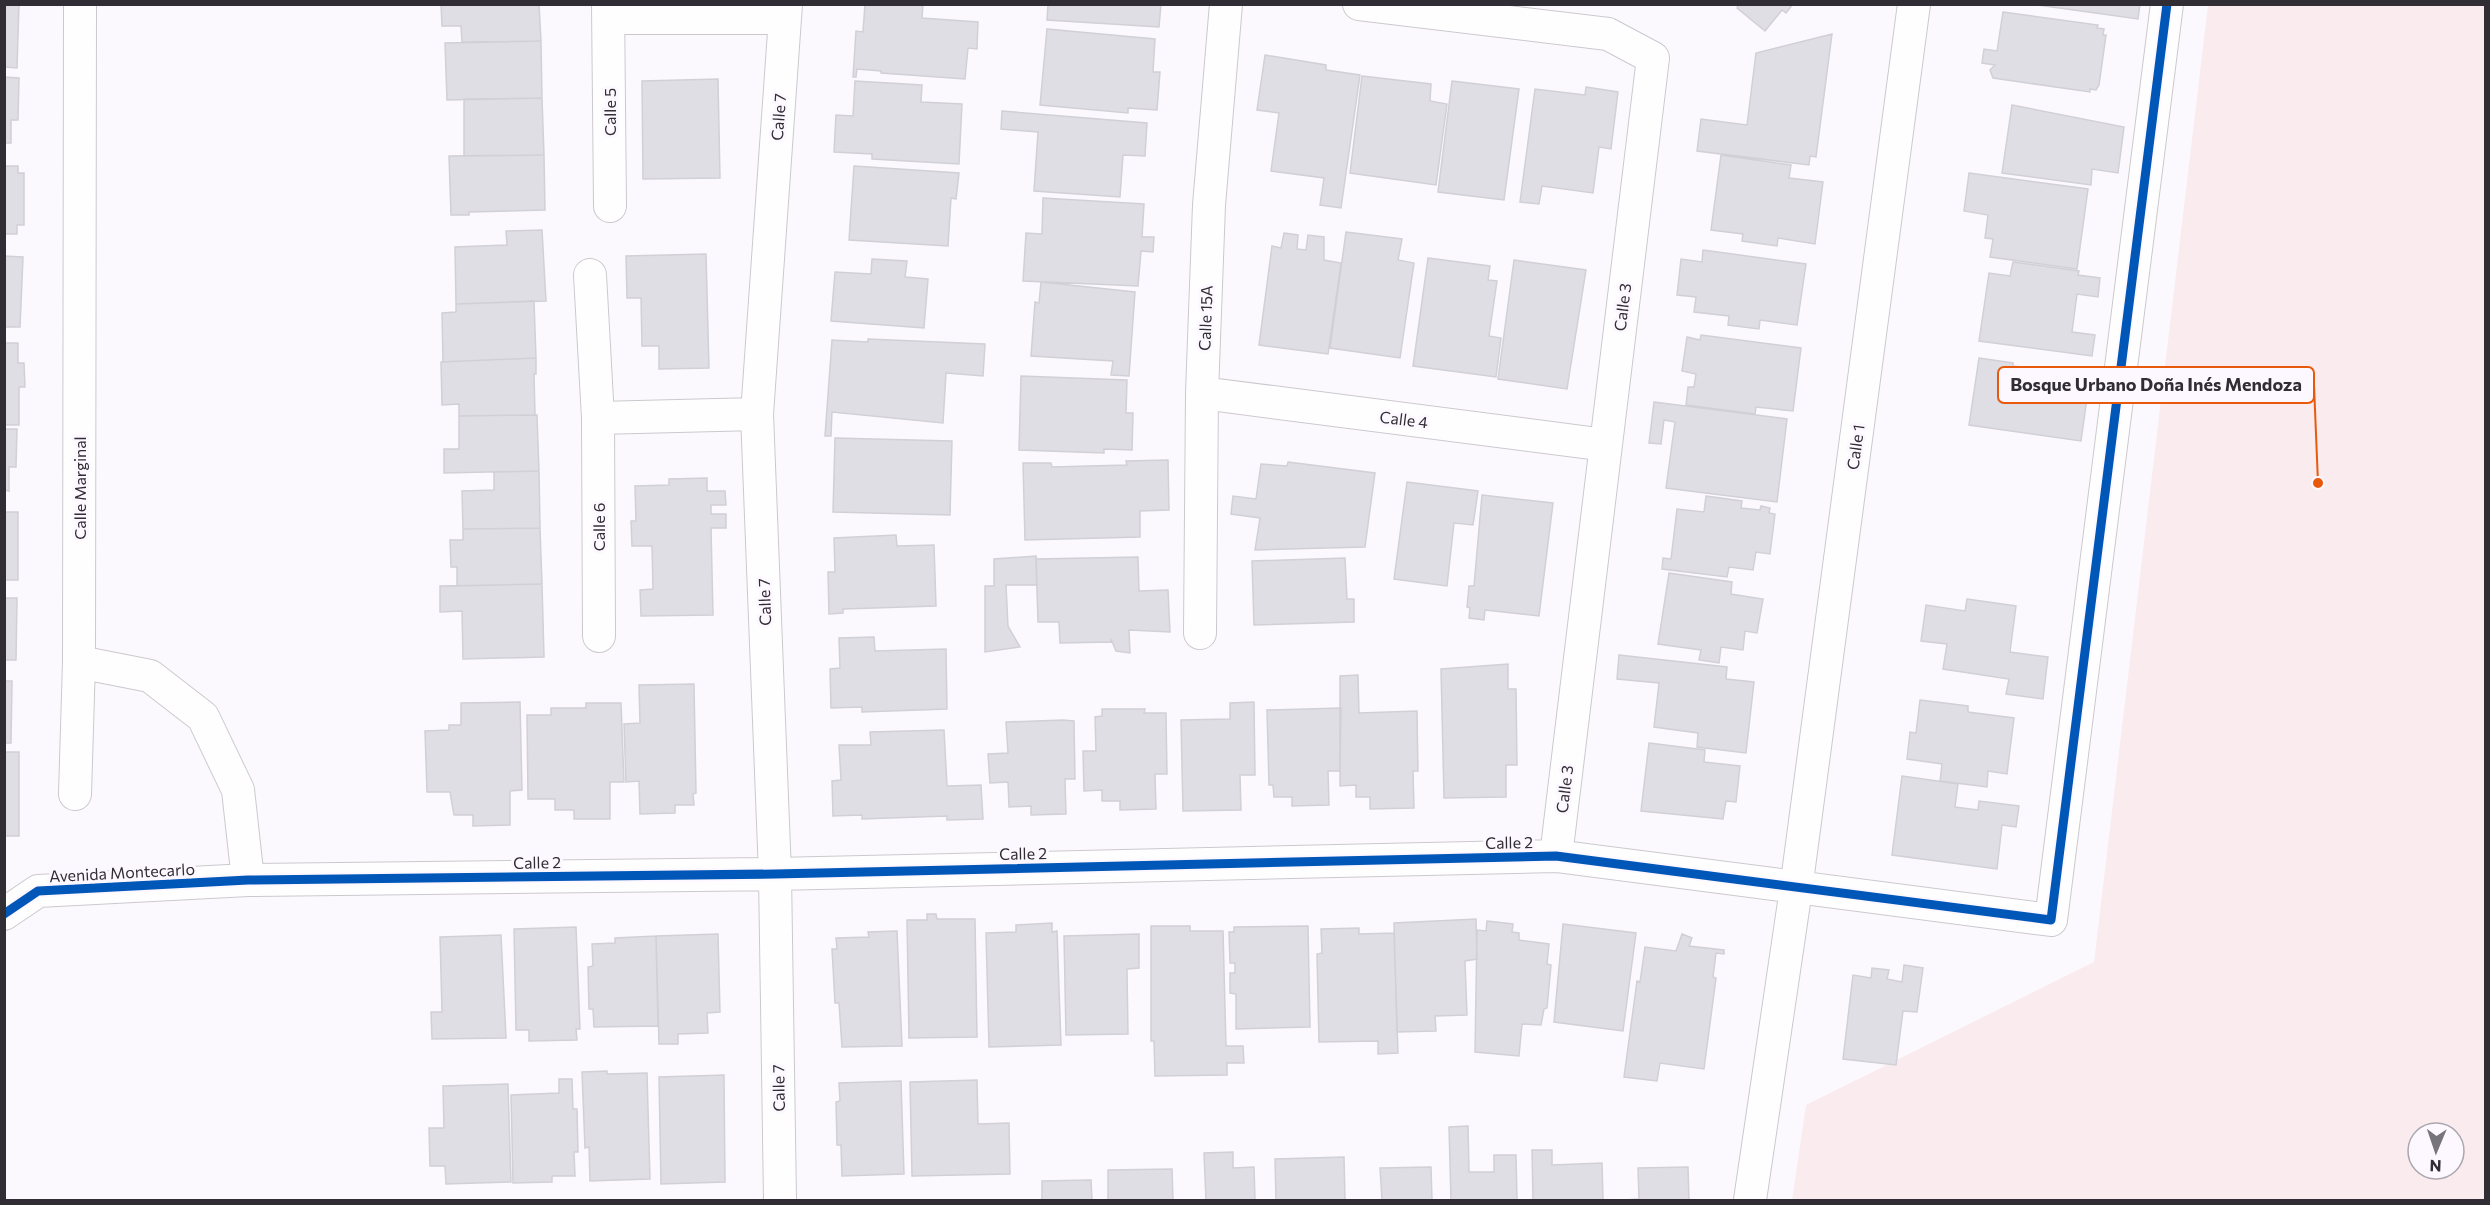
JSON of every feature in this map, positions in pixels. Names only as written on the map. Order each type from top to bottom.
[{"type":"street","name":"Calle Marginal","points":[[75,794],[79,662],[80,4]]},
{"type":"street","name":"Calle 15A","points":[[1200,633],[1202,393],[1209,206],[1226,4]]},
{"type":"street","name":"Calle 3","points":[[1359,4],[1608,34],[1653,58],[1556,856]]},
{"type":"street","name":"Calle 1","points":[[1750,1200],[1796,889],[1914,4]]},
{"type":"street","name":"Calle 2","points":[[248,880],[775,874],[1556,856],[1796,889],[2051,920],[2167,4]]},
{"type":"street","name":"Calle 5","points":[[610,206],[609,11],[786,11]]},
{"type":"street","name":"Calle 7","points":[[780,1200],[775,874],[757,414],[786,11]]},
{"type":"street","name":"Calle 6","points":[[590,274],[598,418],[598,636]]},
{"type":"street","name":"Calle 4","points":[[1202,393],[1606,445]]},
{"type":"street","points":[[598,418],[757,414]]},
{"type":"street","points":[[79,662],[150,676],[203,717],[238,790],[248,880]]},
{"type":"street","name":"Avenida Montecarlo","points":[[4,914],[38,891],[248,880]]},
{"type":"shaded area","points":[[2208,5],[2485,5],[2485,1200],[1792,1200],[1806,1105],[2094,962]]},
{"type":"building","points":[[4,4],[19,4],[17,68],[4,67]]},
{"type":"building","points":[[441,4],[539,4],[541,41],[462,42],[461,26],[442,26]]},
{"type":"building","points":[[865,4],[923,4],[922,18],[978,22],[977,49],[968,48],[965,79],[857,69],[856,77],[853,77],[856,31],[863,32]]},
{"type":"building","points":[[1048,4],[1161,4],[1159,27],[1047,20]]},
{"type":"building","points":[[1739,4],[1793,4],[1786,13],[1782,10],[1765,31],[1737,8]]},
{"type":"building","points":[[2030,4],[2140,4],[2138,19]]},
{"type":"building","points":[[2003,12],[2098,25],[2097,28],[2104,29],[2103,35],[2106,35],[2099,85],[2096,90],[2090,89],[2090,92],[1993,78],[1990,70],[1995,65],[1982,63],[1984,49],[1997,51]]},
{"type":"building","points":[[1047,29],[1155,39],[1153,72],[1160,72],[1157,110],[1128,108],[1128,113],[1040,105]]},
{"type":"building","points":[[1832,34],[1816,157],[1810,156],[1809,165],[1697,151],[1701,119],[1747,125],[1756,53]]},
{"type":"building","points":[[541,41],[542,98],[447,100],[445,43]]},
{"type":"building","points":[[1265,55],[1326,65],[1326,70],[1360,75],[1341,208],[1320,205],[1324,178],[1271,171],[1279,113],[1257,110]]},
{"type":"building","points":[[1362,76],[1431,84],[1430,101],[1447,104],[1436,185],[1350,173]]},
{"type":"building","points":[[4,77],[19,78],[18,120],[11,120],[11,143],[4,143]]},
{"type":"building","points":[[718,79],[720,178],[643,179],[642,81]]},
{"type":"building","points":[[855,81],[922,85],[921,102],[962,104],[959,164],[872,159],[872,154],[834,152],[836,115],[853,116]]},
{"type":"building","points":[[1452,81],[1519,89],[1504,200],[1438,192]]},
{"type":"building","points":[[1586,87],[1618,92],[1611,149],[1599,147],[1593,193],[1542,186],[1539,204],[1520,202],[1535,89],[1585,95]]},
{"type":"building","points":[[542,98],[544,155],[464,156],[464,99]]},
{"type":"building","points":[[2012,105],[2124,127],[2118,173],[2092,169],[2091,185],[2002,173]]},
{"type":"building","points":[[1002,111],[1147,123],[1145,156],[1123,155],[1120,197],[1034,191],[1038,132],[1001,129]]},
{"type":"building","points":[[544,155],[545,210],[469,212],[469,215],[451,215],[449,156]]},
{"type":"building","points":[[1721,155],[1791,165],[1789,178],[1823,182],[1815,244],[1778,238],[1777,246],[1742,241],[1743,234],[1711,230]]},
{"type":"building","points":[[4,166],[18,166],[18,173],[24,173],[24,225],[17,225],[17,234],[4,234]]},
{"type":"building","points":[[854,166],[959,173],[956,199],[951,198],[948,246],[849,240]]},
{"type":"building","points":[[1969,173],[2088,189],[2077,269],[1990,257],[1993,239],[1985,238],[1988,215],[1964,211]]},
{"type":"building","points":[[1043,198],[1144,204],[1142,237],[1154,237],[1153,252],[1141,251],[1138,286],[1023,281],[1026,233],[1042,234]]},
{"type":"building","points":[[542,230],[546,301],[456,304],[455,247],[507,245],[506,231]]},
{"type":"building","points":[[1346,232],[1402,239],[1398,260],[1414,263],[1400,358],[1330,348]]},
{"type":"building","points":[[1284,233],[1298,235],[1297,249],[1306,250],[1308,235],[1324,237],[1324,260],[1341,263],[1328,354],[1259,345],[1272,246],[1281,248]]},
{"type":"building","points":[[1703,250],[1806,264],[1797,325],[1760,320],[1759,329],[1728,325],[1729,316],[1694,312],[1696,297],[1677,295],[1681,259],[1702,262]]},
{"type":"building","points":[[706,254],[709,368],[659,369],[659,346],[642,346],[641,298],[627,298],[626,256]]},
{"type":"building","points":[[4,256],[23,257],[20,327],[4,327]]},
{"type":"building","points":[[1428,258],[1490,266],[1488,280],[1497,281],[1489,336],[1501,338],[1496,377],[1413,366]]},
{"type":"building","points":[[872,259],[907,261],[905,277],[928,279],[924,328],[831,321],[835,272],[871,274]]},
{"type":"building","points":[[1514,260],[1586,270],[1567,389],[1498,379]]},
{"type":"building","points":[[2013,262],[2079,271],[2078,275],[2100,278],[2098,297],[2077,294],[2072,332],[2095,335],[2092,356],[1979,341],[1989,273],[2010,276]]},
{"type":"building","points":[[1041,282],[1135,292],[1129,376],[1111,375],[1113,361],[1031,356],[1035,302],[1039,303]]},
{"type":"building","points":[[534,301],[536,358],[443,362],[442,313],[456,312],[456,304]]},
{"type":"building","points":[[1701,335],[1801,348],[1793,411],[1756,407],[1755,414],[1686,405],[1688,387],[1694,387],[1696,374],[1682,371],[1687,337],[1700,340]]},
{"type":"building","points":[[868,339],[985,344],[983,376],[946,373],[943,423],[832,412],[831,436],[825,436],[832,340],[868,342]]},
{"type":"building","points":[[4,343],[18,343],[18,363],[24,363],[25,387],[19,387],[19,425],[4,425]]},
{"type":"building","points":[[536,358],[535,415],[459,416],[459,404],[442,405],[441,362]]},
{"type":"building","points":[[1979,358],[2013,363],[2013,366],[2090,377],[2081,441],[1969,425]]},
{"type":"building","points":[[1021,376],[1127,380],[1126,413],[1133,413],[1132,450],[1104,449],[1104,453],[1019,450]]},
{"type":"building","points":[[1654,402],[1787,419],[1777,502],[1666,488],[1675,422],[1664,420],[1661,444],[1649,443]]},
{"type":"building","points":[[537,415],[539,471],[444,473],[444,449],[459,449],[459,416]]},
{"type":"building","points":[[4,429],[17,429],[16,467],[9,467],[9,491],[4,490]]},
{"type":"building","points":[[835,438],[952,441],[950,515],[833,512]]},
{"type":"building","points":[[1168,460],[1169,510],[1140,511],[1140,537],[1025,540],[1023,463],[1051,463],[1052,467],[1127,465],[1126,461]]},
{"type":"building","points":[[1288,462],[1375,473],[1365,547],[1255,550],[1260,518],[1231,514],[1233,496],[1256,499],[1261,464],[1287,466]]},
{"type":"building","points":[[539,471],[540,528],[463,529],[462,491],[494,490],[494,472]]},
{"type":"building","points":[[707,478],[707,491],[725,491],[726,505],[711,505],[711,514],[726,514],[726,528],[711,528],[713,615],[641,616],[640,590],[653,589],[652,546],[632,546],[631,521],[636,521],[635,486],[669,485],[669,479]]},
{"type":"building","points":[[1407,482],[1478,491],[1473,525],[1454,523],[1447,586],[1394,579]]},
{"type":"building","points":[[1482,495],[1553,503],[1539,616],[1485,610],[1484,620],[1469,618],[1470,608],[1467,607],[1469,586],[1474,586]]},
{"type":"building","points":[[1706,496],[1742,501],[1741,508],[1760,510],[1761,506],[1770,508],[1769,513],[1775,514],[1770,554],[1756,552],[1753,570],[1729,567],[1727,577],[1662,569],[1663,558],[1671,559],[1677,509],[1704,512]]},
{"type":"building","points":[[4,512],[18,512],[18,580],[4,580]]},
{"type":"building","points":[[540,528],[542,584],[457,586],[457,567],[451,567],[450,540],[463,540],[463,529]]},
{"type":"building","points":[[896,535],[897,546],[934,545],[936,606],[843,609],[843,613],[829,614],[828,572],[835,572],[834,538]]},
{"type":"building","points":[[1036,556],[1037,585],[1006,585],[1008,626],[1020,647],[985,652],[985,586],[994,586],[994,559]]},
{"type":"building","points":[[1138,557],[1139,591],[1168,590],[1170,632],[1129,630],[1130,653],[1116,651],[1111,639],[1111,642],[1060,643],[1059,622],[1038,622],[1036,559]]},
{"type":"building","points":[[1345,558],[1347,599],[1354,599],[1354,622],[1254,625],[1252,561]]},
{"type":"building","points":[[1669,573],[1732,582],[1731,594],[1763,599],[1757,633],[1745,631],[1743,650],[1721,647],[1719,663],[1699,660],[1701,650],[1658,644]]},
{"type":"building","points":[[542,584],[544,657],[463,659],[462,611],[440,612],[440,586]]},
{"type":"building","points":[[4,598],[17,598],[16,660],[4,660]]},
{"type":"building","points":[[1967,599],[2016,606],[2010,652],[2048,657],[2043,699],[2006,694],[2009,679],[1943,669],[1947,644],[1921,641],[1926,605],[1965,611]]},
{"type":"building","points":[[874,637],[875,651],[946,649],[947,709],[862,712],[862,707],[831,708],[830,669],[840,668],[839,638]]},
{"type":"building","points":[[1619,655],[1727,667],[1726,679],[1754,682],[1746,753],[1697,747],[1698,733],[1654,727],[1659,683],[1617,679]]},
{"type":"building","points":[[1508,664],[1508,689],[1516,689],[1517,765],[1506,765],[1506,797],[1444,798],[1441,669]]},
{"type":"building","points":[[1358,675],[1359,713],[1417,711],[1418,771],[1413,771],[1414,808],[1370,809],[1370,797],[1356,797],[1356,785],[1340,786],[1340,676]]},
{"type":"building","points":[[4,681],[12,681],[11,743],[4,743]]},
{"type":"building","points":[[694,684],[696,793],[693,794],[694,805],[675,805],[675,813],[640,814],[639,781],[626,782],[624,724],[640,723],[639,685]]},
{"type":"building","points":[[1920,700],[1968,706],[1968,712],[2014,718],[2007,774],[1988,771],[1987,787],[1940,781],[1942,764],[1907,759],[1910,732],[1916,733]]},
{"type":"building","points":[[520,702],[522,790],[510,791],[510,825],[473,826],[473,815],[454,815],[450,792],[427,792],[425,731],[449,730],[449,725],[461,725],[461,703]]},
{"type":"building","points":[[1254,702],[1255,775],[1240,775],[1241,810],[1183,811],[1181,720],[1230,719],[1230,703]]},
{"type":"building","points":[[586,703],[621,703],[624,782],[610,782],[610,819],[574,819],[574,810],[555,810],[555,799],[528,799],[527,715],[551,715],[551,708],[586,708]]},
{"type":"building","points":[[1341,708],[1340,771],[1328,771],[1329,805],[1292,806],[1292,797],[1274,797],[1273,785],[1269,785],[1267,710]]},
{"type":"building","points":[[1102,709],[1145,709],[1144,713],[1166,713],[1167,774],[1155,774],[1156,809],[1120,810],[1120,801],[1102,801],[1102,790],[1084,791],[1083,751],[1096,751],[1095,717],[1102,716]]},
{"type":"building","points":[[1074,721],[1075,779],[1065,779],[1066,814],[1031,815],[1031,806],[1009,807],[1008,782],[990,783],[988,754],[1008,753],[1006,722]]},
{"type":"building","points":[[944,730],[947,786],[981,785],[983,819],[947,820],[947,816],[862,819],[862,815],[833,816],[832,781],[841,780],[839,745],[871,745],[870,732]]},
{"type":"building","points":[[1649,743],[1705,750],[1704,762],[1740,766],[1736,802],[1726,801],[1723,819],[1641,811]]},
{"type":"building","points":[[4,752],[19,752],[19,836],[4,836]]},
{"type":"building","points":[[1902,776],[1958,784],[1955,807],[1978,810],[1979,801],[2019,806],[2016,827],[2002,825],[1997,869],[1892,855]]},
{"type":"building","points":[[927,914],[936,914],[937,919],[975,919],[977,1037],[909,1038],[907,920],[927,920]]},
{"type":"building","points":[[1476,919],[1477,959],[1465,961],[1467,1015],[1435,1016],[1436,1031],[1397,1032],[1394,923]]},
{"type":"building","points":[[1487,921],[1513,924],[1512,932],[1519,933],[1519,940],[1549,944],[1547,964],[1551,965],[1547,1008],[1544,1009],[1541,1025],[1522,1024],[1519,1056],[1475,1052],[1477,930],[1486,931]]},
{"type":"building","points":[[1052,923],[1052,932],[1057,931],[1061,1045],[989,1047],[986,933],[1016,932],[1016,925]]},
{"type":"building","points":[[1563,924],[1636,933],[1623,1031],[1554,1022]]},
{"type":"building","points":[[1151,926],[1190,926],[1190,931],[1223,931],[1226,1046],[1243,1046],[1244,1063],[1227,1063],[1227,1075],[1155,1076],[1154,1041],[1151,1041]]},
{"type":"building","points":[[1308,926],[1310,1027],[1236,1029],[1236,994],[1230,993],[1230,973],[1235,973],[1235,963],[1230,963],[1229,932],[1234,932],[1234,927]]},
{"type":"building","points":[[576,927],[580,1029],[576,1029],[577,1040],[529,1041],[529,1030],[516,1030],[514,929]]},
{"type":"building","points":[[1359,928],[1359,934],[1394,933],[1398,1053],[1378,1054],[1378,1041],[1319,1042],[1317,954],[1322,953],[1321,929]]},
{"type":"building","points":[[897,931],[902,1046],[842,1047],[839,1003],[835,1003],[832,949],[837,949],[836,938],[869,937],[868,932]]},
{"type":"building","points":[[718,934],[720,1012],[707,1013],[708,1033],[678,1034],[678,1044],[659,1044],[656,936]]},
{"type":"building","points":[[1139,934],[1139,968],[1127,969],[1128,1034],[1066,1035],[1064,936]]},
{"type":"building","points":[[1682,934],[1692,938],[1689,946],[1724,950],[1724,954],[1716,953],[1713,977],[1716,978],[1704,1069],[1660,1063],[1657,1081],[1624,1077],[1637,981],[1640,982],[1645,947],[1676,951]]},
{"type":"building","points":[[501,935],[506,1038],[432,1039],[431,1012],[442,1012],[440,937]]},
{"type":"building","points":[[656,936],[658,1026],[594,1027],[593,1009],[589,1009],[588,967],[593,966],[592,944],[615,943],[615,938]]},
{"type":"building","points":[[1904,965],[1923,968],[1917,1012],[1903,1011],[1896,1065],[1843,1059],[1853,975],[1871,978],[1872,968],[1889,970],[1887,979],[1902,982]]},
{"type":"building","points":[[607,1071],[607,1074],[647,1073],[650,1179],[590,1181],[589,1147],[585,1148],[582,1072]]},
{"type":"building","points":[[724,1075],[725,1182],[661,1184],[659,1077]]},
{"type":"building","points":[[559,1079],[572,1079],[573,1109],[577,1109],[578,1152],[574,1152],[575,1176],[552,1176],[552,1182],[513,1183],[511,1095],[559,1093]]},
{"type":"building","points":[[977,1080],[978,1124],[1009,1123],[1010,1174],[912,1176],[910,1082]]},
{"type":"building","points":[[901,1081],[904,1174],[842,1176],[841,1145],[837,1145],[836,1102],[840,1101],[839,1083]]},
{"type":"building","points":[[508,1084],[511,1182],[446,1184],[445,1166],[430,1166],[429,1128],[444,1128],[443,1086]]},
{"type":"building","points":[[1468,1126],[1469,1172],[1494,1172],[1494,1155],[1516,1155],[1517,1200],[1451,1200],[1449,1127]]},
{"type":"building","points":[[1532,1150],[1552,1150],[1552,1165],[1602,1163],[1603,1200],[1533,1200]]},
{"type":"building","points":[[1233,1152],[1233,1168],[1254,1167],[1255,1200],[1206,1200],[1204,1153]]},
{"type":"building","points":[[1344,1157],[1345,1200],[1276,1200],[1275,1159]]},
{"type":"building","points":[[1431,1167],[1432,1200],[1382,1200],[1380,1168]]},
{"type":"building","points":[[1688,1167],[1689,1200],[1624,1200],[1639,1199],[1638,1168]]},
{"type":"building","points":[[1172,1169],[1173,1200],[1108,1200],[1108,1170]]},
{"type":"building","points":[[1091,1180],[1092,1200],[1042,1200],[1042,1181]]},
{"type":"cycle path","points":[[4,914],[38,891],[248,880],[775,874],[1556,856],[2051,920],[2167,4]]},
{"type":"place","name":"Bosque Urbano Doña Inés Mendoza","points":[[2318,483]]}]
